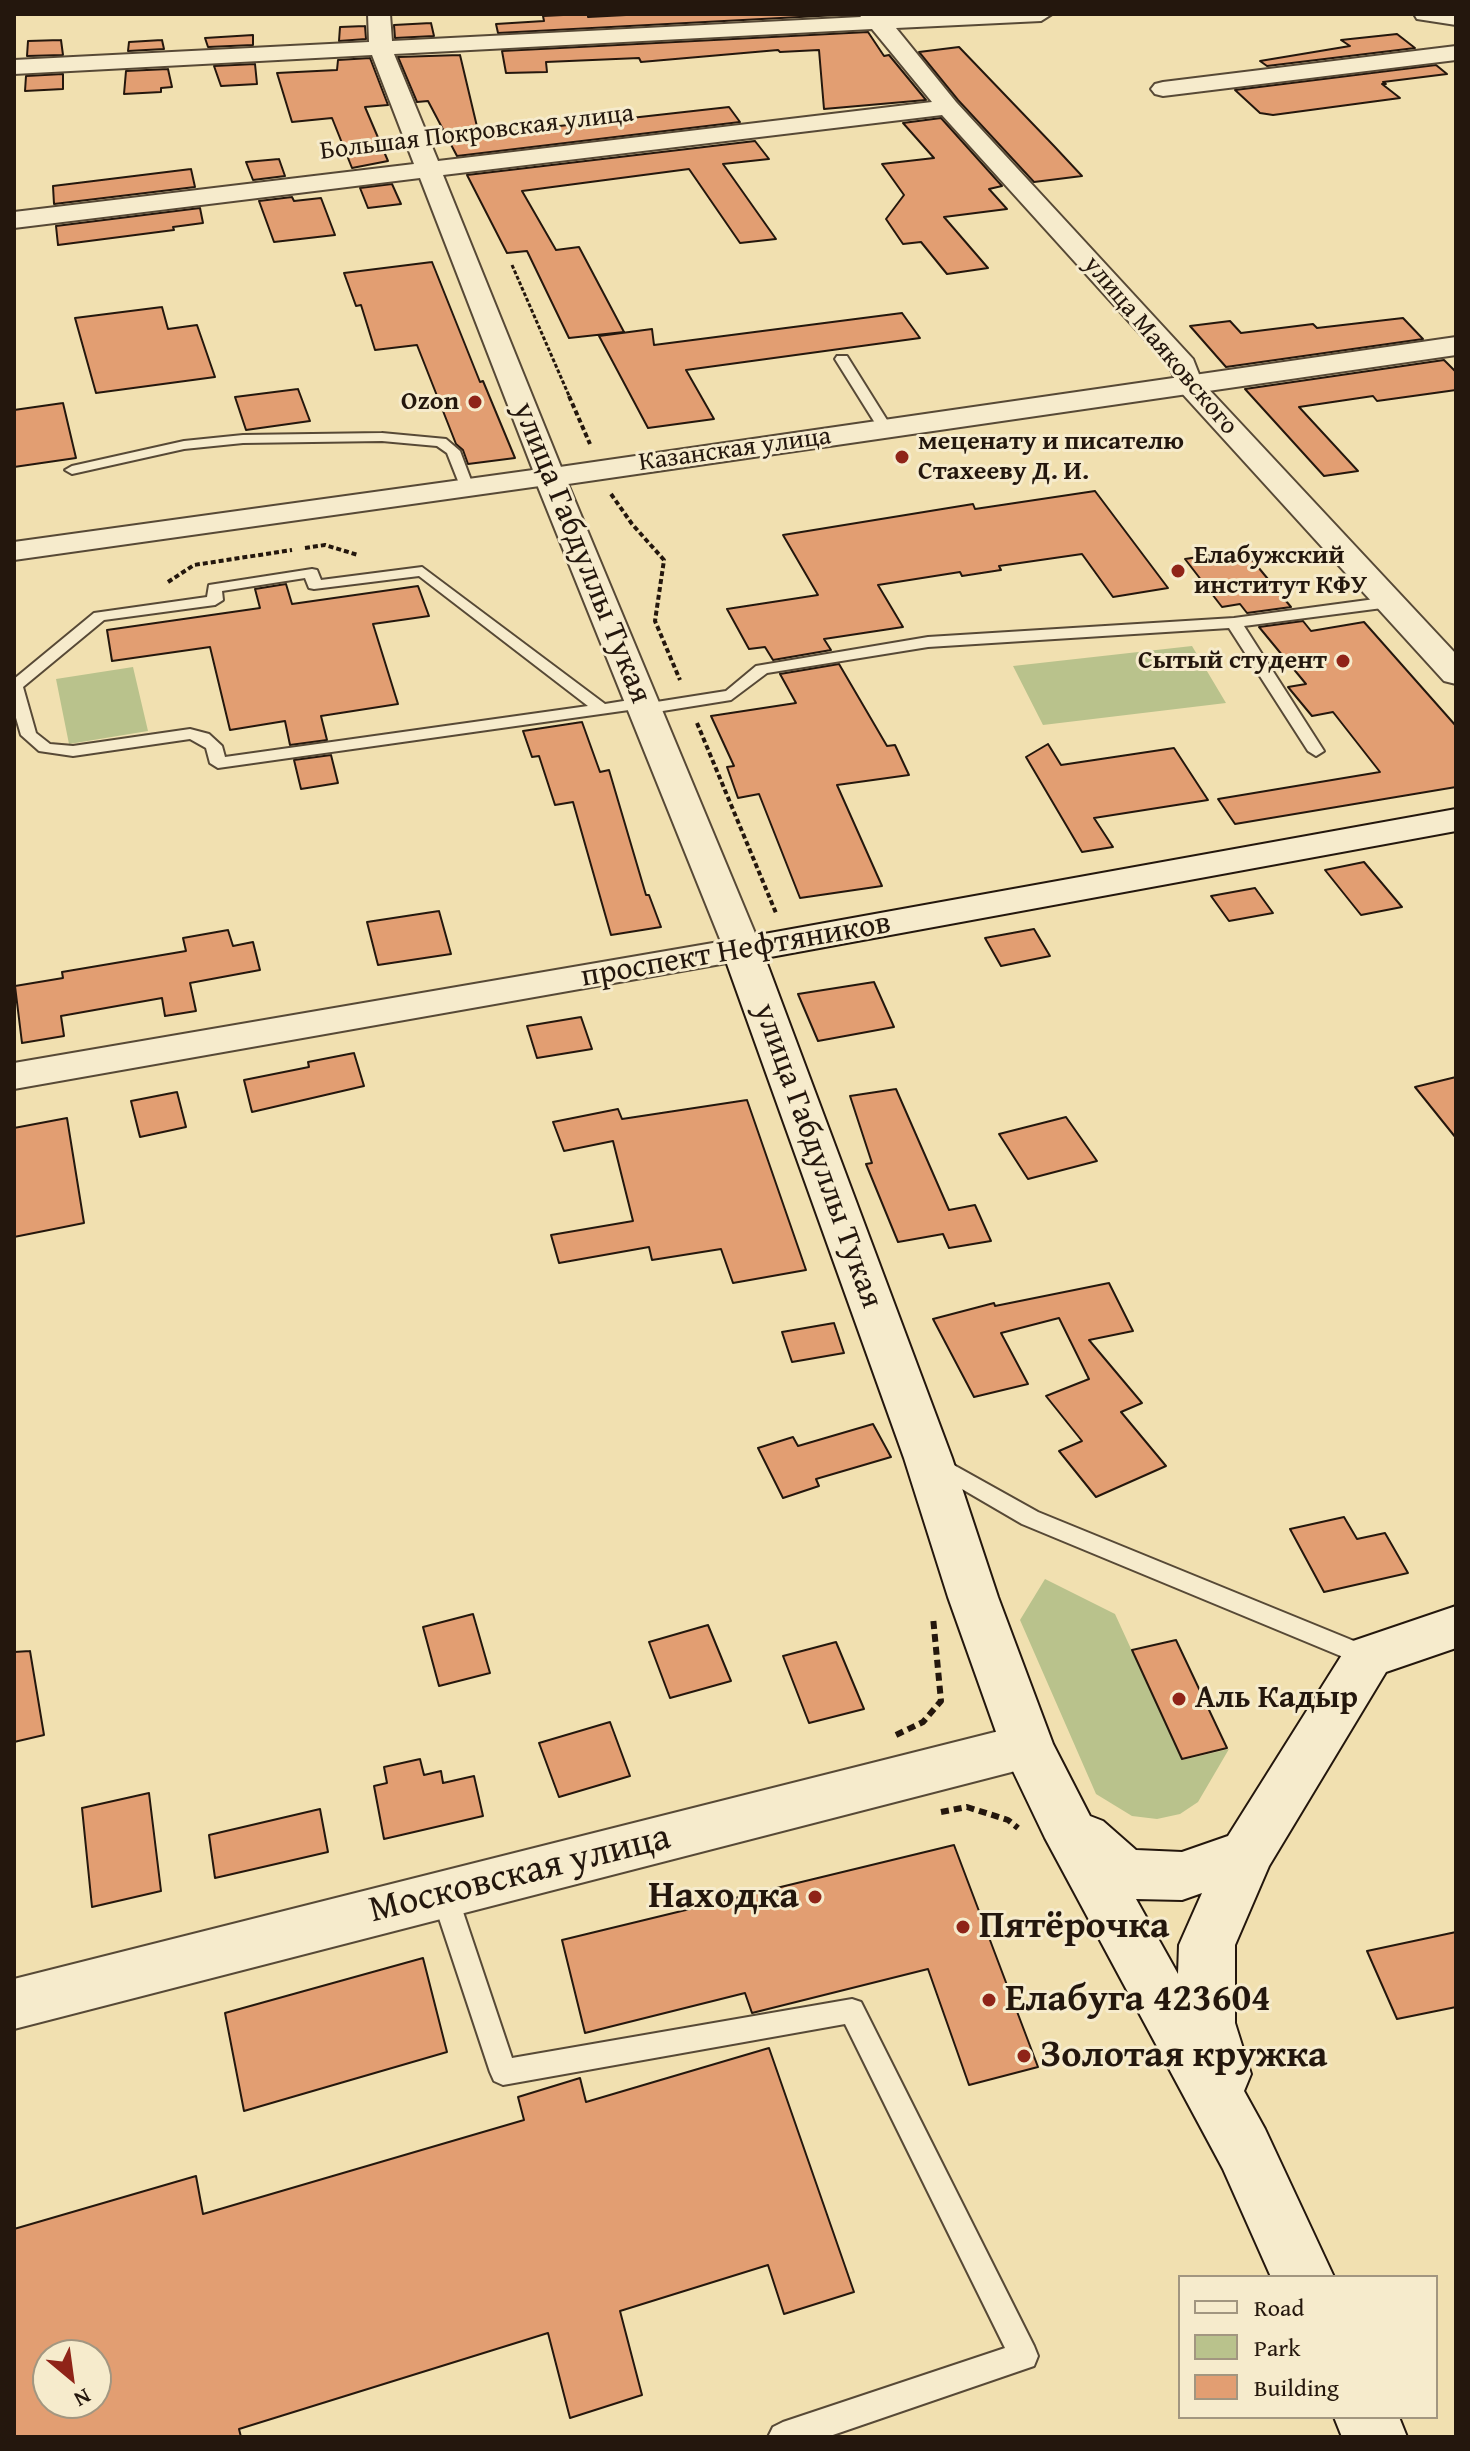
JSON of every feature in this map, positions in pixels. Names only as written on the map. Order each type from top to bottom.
[{"type":"main road","name":"Казанская улица","points":[[550,477],[1456,346]]},
{"type":"main road","name":"улица Габдуллы Тукая","points":[[550,477],[742,950],[928,1458],[1027,1746],[1046,1828],[1244,2149],[1302,2275]]},
{"type":"main road","name":"проспект Нефтяников","points":[[742,950],[1456,820]]},
{"type":"main road","points":[[1244,2149],[1206,2023],[1207,1945],[1247,1853],[1368,1657],[1456,1627]]},
{"type":"main road","points":[[1046,1828],[1124,1874],[1182,1876],[1247,1853]]},
{"type":"street","name":"улица Габдуллы Тукая","points":[[379,14],[381,49],[550,477]]},
{"type":"street","points":[[14,67],[381,49],[874,18],[1041,14]]},
{"type":"street","points":[[1425,14],[1456,18]]},
{"type":"street","name":"улица Маяковского","points":[[874,18],[948,107],[1183,365],[1189,384],[1456,674]]},
{"type":"street","points":[[1163,89],[1456,53]]},
{"type":"street","name":"Большая Покровская улица","points":[[14,220],[948,107]]},
{"type":"street","name":"Казанская улица","points":[[14,551],[550,477]]},
{"type":"street","name":"проспект Нефтяников","points":[[14,1076],[742,950]]},
{"type":"street","name":"Московская улица","points":[[14,2004],[1027,1746]]},
{"type":"lane","points":[[842,359],[885,428]]},
{"type":"lane","points":[[72,470],[184,445],[243,439],[382,437],[441,442],[453,451],[467,488]]},
{"type":"lane","points":[[603,710],[422,571],[314,585],[312,573],[214,588],[215,600],[99,616],[14,685],[29,735],[45,748],[73,751],[190,734],[203,737],[214,746],[218,763],[603,710],[689,703],[731,695],[762,669],[928,642],[1234,623],[1390,602]]},
{"type":"lane","points":[[1234,623],[1316,751]]},
{"type":"lane","points":[[928,1458],[1030,1518],[1368,1657]]},
{"type":"lane","points":[[444,1894],[503,2072],[852,2011],[1024,2356],[783,2437]]},
{"type":"path","points":[[512,265],[611,494],[632,524],[664,560],[655,621],[788,944]]},
{"type":"path","points":[[873,1785],[859,1748],[923,1722],[941,1701],[932,1608]]},
{"type":"path","points":[[927,1815],[967,1807],[1046,1828]]},
{"type":"green space","points":[[1192,646],[1226,703],[1043,725],[1013,666]]},
{"type":"green space","points":[[133,667],[148,731],[69,744],[56,679]]},
{"type":"green space","points":[[1045,1579],[1115,1614],[1182,1760],[1229,1749],[1198,1802],[1180,1814],[1157,1819],[1132,1816],[1096,1794],[1020,1620]]},
{"type":"building","points":[[588,14],[588,17],[856,14],[498,33],[496,24],[544,21],[543,16]]},
{"type":"building","points":[[431,23],[434,36],[395,38],[394,25]]},
{"type":"building","points":[[365,26],[366,39],[339,41],[340,27]]},
{"type":"building","points":[[868,32],[884,56],[889,55],[926,100],[824,109],[819,50],[778,50],[641,62],[639,58],[546,62],[547,72],[506,73],[502,51]]},
{"type":"building","points":[[1397,34],[1415,48],[1267,66],[1260,61],[1350,46],[1341,40]]},
{"type":"building","points":[[253,35],[253,45],[208,47],[205,38]]},
{"type":"building","points":[[61,40],[63,55],[27,56],[28,41]]},
{"type":"building","points":[[162,40],[164,49],[128,51],[129,42]]},
{"type":"building","points":[[959,47],[1082,176],[1034,182],[958,100],[919,52]]},
{"type":"building","points":[[460,55],[479,135],[729,107],[740,122],[457,156],[428,101],[417,102],[398,57]]},
{"type":"building","points":[[370,58],[388,105],[365,107],[388,161],[352,168],[332,118],[292,122],[277,73],[337,70],[338,60]]},
{"type":"building","points":[[255,64],[257,84],[221,86],[214,66]]},
{"type":"building","points":[[1436,65],[1447,74],[1383,82],[1400,98],[1273,115],[1260,113],[1235,90]]},
{"type":"building","points":[[168,69],[172,87],[161,88],[161,92],[124,94],[126,71]]},
{"type":"building","points":[[63,74],[63,89],[25,91],[26,76]]},
{"type":"building","points":[[941,118],[1002,186],[989,189],[1007,209],[944,217],[988,268],[947,274],[921,242],[903,244],[886,219],[904,195],[882,164],[934,158],[903,123]]},
{"type":"building","points":[[755,141],[769,159],[723,164],[776,239],[740,243],[689,169],[522,191],[556,250],[579,247],[624,332],[569,338],[527,251],[507,253],[467,175]]},
{"type":"building","points":[[279,159],[285,176],[253,180],[246,162]]},
{"type":"building","points":[[191,169],[195,187],[54,204],[53,186]]},
{"type":"building","points":[[392,184],[401,204],[368,208],[360,188]]},
{"type":"building","points":[[292,197],[294,201],[321,198],[335,235],[274,242],[259,201]]},
{"type":"building","points":[[200,208],[203,223],[173,227],[174,230],[58,245],[56,226]]},
{"type":"building","points":[[432,262],[480,382],[483,381],[515,458],[468,464],[463,450],[456,444],[417,345],[375,350],[361,305],[356,306],[344,273]]},
{"type":"building","points":[[162,307],[168,329],[197,325],[215,377],[96,393],[75,318]]},
{"type":"building","points":[[902,313],[920,338],[686,370],[714,419],[648,428],[599,336],[652,329],[654,345]]},
{"type":"building","points":[[1403,318],[1423,339],[1226,367],[1190,326],[1230,321],[1241,333]]},
{"type":"building","points":[[1444,360],[1456,372],[1456,390],[1377,401],[1373,396],[1299,407],[1358,471],[1324,476],[1245,389]]},
{"type":"building","points":[[298,389],[310,421],[246,430],[235,397]]},
{"type":"building","points":[[63,403],[76,458],[14,467],[14,410]]},
{"type":"building","name":"Елабужский институт КФУ","points":[[1095,491],[1168,588],[1113,597],[1082,554],[999,566],[1001,570],[962,576],[960,572],[878,585],[903,627],[824,639],[831,650],[773,660],[765,647],[749,649],[727,609],[818,595],[783,535],[973,504],[975,509]]},
{"type":"building","points":[[1244,550],[1291,607],[1247,613],[1240,604],[1222,607],[1185,559]]},
{"type":"building","points":[[286,584],[292,604],[418,586],[429,616],[373,624],[398,704],[321,716],[327,740],[290,745],[285,721],[230,730],[210,647],[112,661],[107,630],[260,608],[255,589]]},
{"type":"building","points":[[1303,621],[1311,631],[1364,622],[1456,726],[1456,787],[1235,824],[1218,799],[1380,772],[1333,712],[1312,716],[1288,687],[1306,684],[1259,627]]},
{"type":"building","points":[[839,664],[887,746],[895,745],[909,775],[837,785],[882,886],[800,898],[759,794],[738,798],[727,767],[734,766],[711,716],[796,703],[780,674]]},
{"type":"building","points":[[582,722],[600,772],[609,770],[646,895],[649,895],[661,927],[611,935],[573,802],[555,805],[539,756],[532,757],[523,731]]},
{"type":"building","points":[[1048,744],[1061,765],[1174,748],[1208,800],[1094,818],[1113,847],[1082,852],[1026,757]]},
{"type":"building","points":[[331,755],[338,783],[301,789],[294,760]]},
{"type":"building","points":[[1364,862],[1402,907],[1361,915],[1325,870]]},
{"type":"building","points":[[1255,888],[1273,913],[1229,921],[1211,896]]},
{"type":"building","points":[[439,911],[451,954],[378,965],[367,922]]},
{"type":"building","points":[[1034,929],[1050,956],[1001,966],[985,938]]},
{"type":"building","points":[[228,930],[233,946],[253,942],[260,970],[190,983],[196,1011],[165,1016],[162,998],[61,1016],[64,1036],[22,1043],[15,986],[63,978],[62,972],[186,951],[183,938]]},
{"type":"building","points":[[874,982],[894,1027],[818,1041],[798,994]]},
{"type":"building","points":[[581,1017],[592,1049],[537,1058],[527,1026]]},
{"type":"building","points":[[354,1053],[364,1086],[252,1112],[244,1080],[309,1067],[308,1062]]},
{"type":"building","points":[[1456,1077],[1456,1138],[1415,1087]]},
{"type":"building","points":[[896,1089],[949,1210],[975,1205],[991,1241],[949,1248],[943,1234],[898,1242],[866,1164],[872,1163],[850,1096]]},
{"type":"building","points":[[177,1092],[186,1127],[140,1137],[131,1101]]},
{"type":"building","points":[[747,1100],[806,1270],[733,1283],[721,1249],[652,1260],[649,1247],[559,1263],[551,1235],[633,1221],[613,1141],[564,1151],[553,1122],[618,1109],[622,1119]]},
{"type":"building","points":[[1066,1117],[1097,1161],[1028,1179],[999,1134]]},
{"type":"building","points":[[67,1118],[84,1223],[14,1237],[14,1128]]},
{"type":"building","points":[[1109,1283],[1133,1331],[1089,1340],[1142,1403],[1121,1412],[1166,1466],[1096,1497],[1059,1451],[1082,1441],[1046,1396],[1089,1379],[1059,1318],[1001,1333],[1028,1384],[974,1397],[933,1319],[994,1303],[995,1306]]},
{"type":"building","points":[[834,1323],[844,1353],[792,1362],[782,1332]]},
{"type":"building","points":[[873,1424],[891,1457],[816,1479],[819,1486],[783,1498],[758,1448],[793,1437],[798,1446]]},
{"type":"building","points":[[1344,1517],[1357,1539],[1385,1533],[1408,1573],[1324,1592],[1290,1529]]},
{"type":"building","points":[[473,1614],[490,1673],[439,1686],[423,1627]]},
{"type":"building","points":[[708,1625],[731,1681],[670,1698],[649,1642]]},
{"type":"building","name":"Аль Кадыр","points":[[1176,1640],[1227,1748],[1182,1759],[1132,1650]]},
{"type":"building","points":[[836,1642],[864,1709],[809,1723],[783,1656]]},
{"type":"building","points":[[30,1651],[44,1735],[14,1742],[14,1652]]},
{"type":"building","points":[[610,1722],[630,1776],[559,1797],[539,1743]]},
{"type":"building","points":[[420,1759],[424,1775],[441,1771],[443,1783],[474,1776],[483,1816],[384,1839],[374,1786],[387,1783],[384,1767]]},
{"type":"building","points":[[149,1793],[161,1891],[92,1907],[82,1808]]},
{"type":"building","points":[[320,1809],[328,1852],[215,1878],[209,1835]]},
{"type":"building","points":[[954,1845],[1038,2067],[969,2085],[928,1969],[752,2013],[745,1993],[585,2033],[562,1940]]},
{"type":"building","points":[[1456,1932],[1456,2007],[1397,2019],[1367,1951]]},
{"type":"building","points":[[423,1958],[447,2052],[244,2111],[225,2013]]},
{"type":"building","points":[[769,2048],[854,2292],[784,2314],[768,2265],[620,2311],[642,2395],[570,2418],[548,2333],[239,2429],[241,2437],[14,2437],[14,2229],[196,2176],[203,2214],[524,2120],[518,2097],[580,2078],[586,2102]]},
{"type":"place","name":"Ozon","points":[[475,402]]},
{"type":"place","name":"меценату и писателю Стахееву Д. И.","points":[[902,457]]},
{"type":"place","name":"Елабужский институт КФУ","points":[[1178,571]]},
{"type":"place","name":"Сытый студент","points":[[1343,661]]},
{"type":"place","name":"Аль Кадыр","points":[[1179,1699]]},
{"type":"place","name":"Находка","points":[[815,1897]]},
{"type":"place","name":"Пятёрочка","points":[[963,1927]]},
{"type":"place","name":"Елабуга 423604","points":[[989,2000]]},
{"type":"place","name":"Золотая кружка","points":[[1024,2056]]}]
